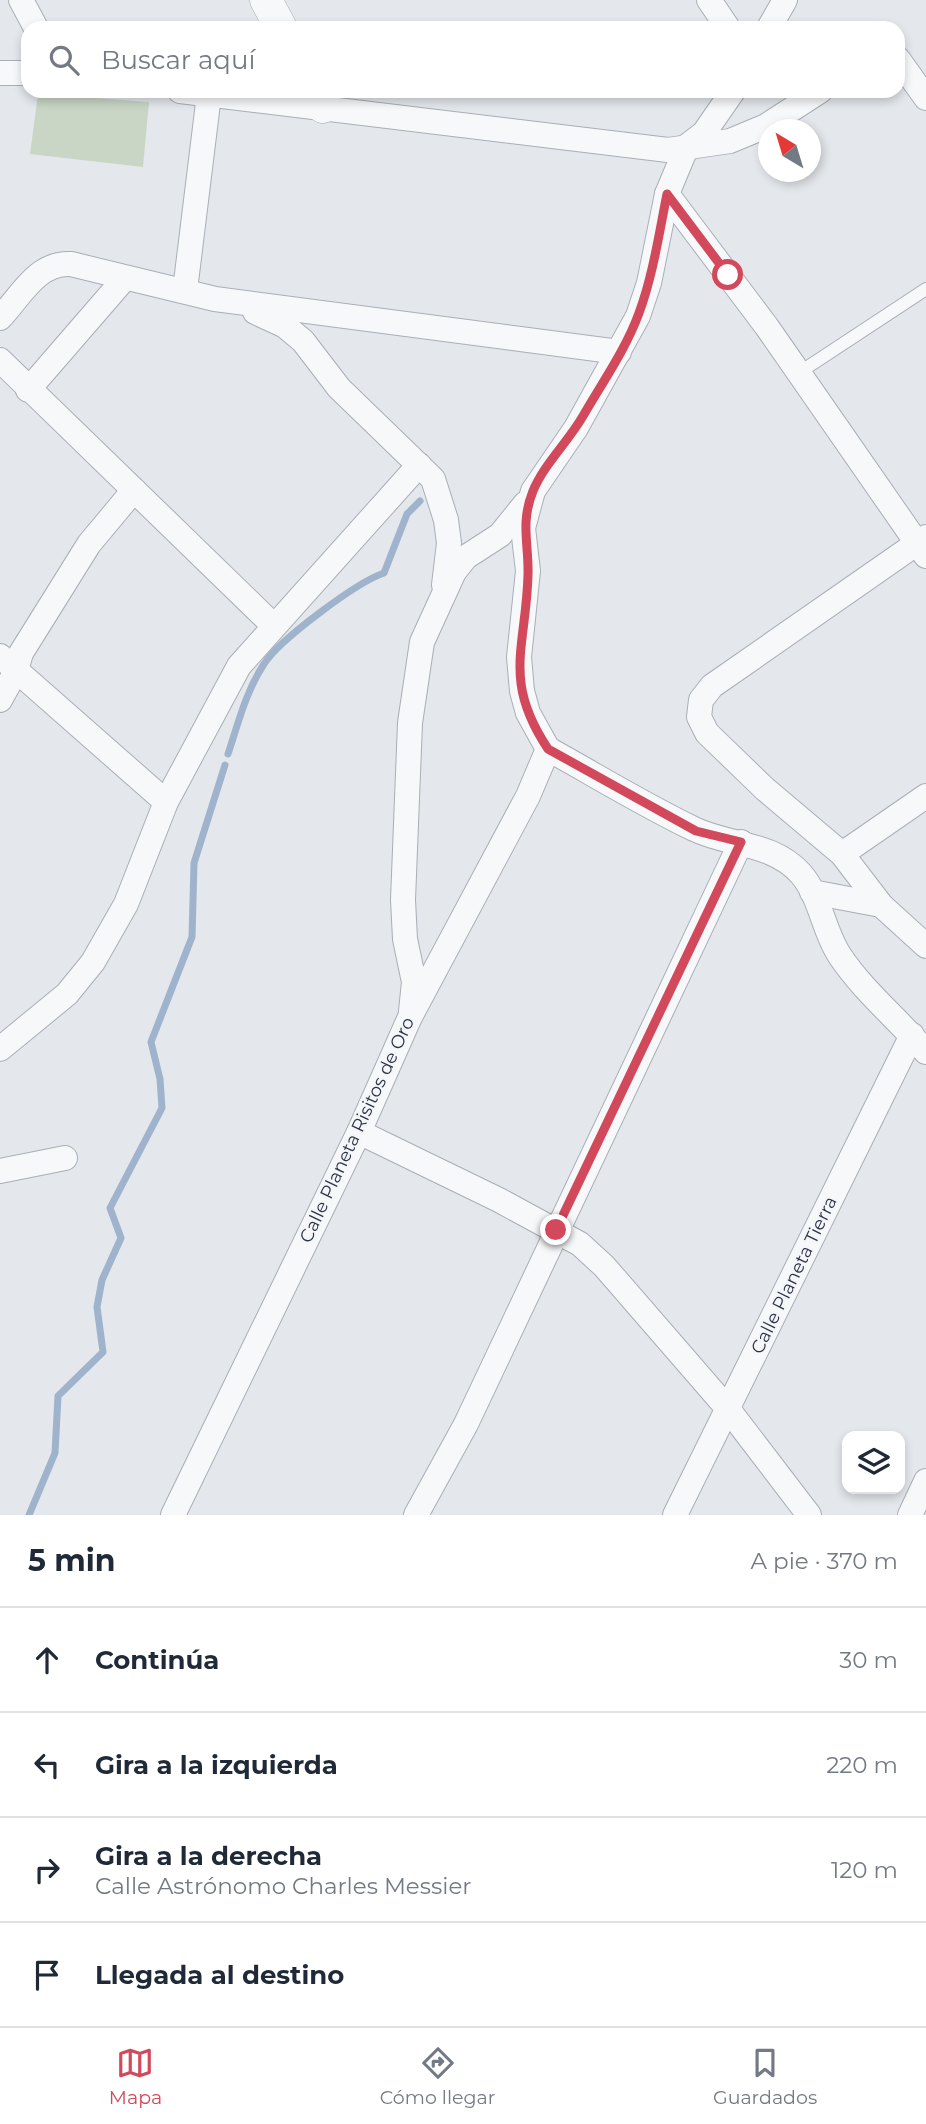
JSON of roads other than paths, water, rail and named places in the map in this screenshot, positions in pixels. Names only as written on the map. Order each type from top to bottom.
[{"type":"street","points":[[22,0],[32,21]]},
{"type":"street","points":[[266,0],[277,21]]},
{"type":"street","points":[[709,0],[723,21]]},
{"type":"street","points":[[773,21],[785,0]]},
{"type":"street","points":[[905,69],[926,98]]},
{"type":"street","points":[[0,73],[21,73]]},
{"type":"street","points":[[185,290],[209,98]]},
{"type":"street","points":[[292,98],[319,99],[668,150],[730,141],[766,126],[809,98]]},
{"type":"street","points":[[411,1017],[414,982],[405,939],[403,900],[410,723],[422,642],[442,596],[460,565],[500,535],[533,491],[576,428],[619,352],[638,316],[649,283],[667,194],[687,146],[704,133],[728,98]]},
{"type":"street","points":[[667,194],[767,327],[797,374],[923,546],[712,686],[701,700],[699,716],[707,733],[765,789],[842,853],[881,905],[926,946]]},
{"type":"street","points":[[1,319],[35,277],[58,263],[185,290],[285,326],[303,341],[339,388],[433,479],[446,520],[447,571],[442,596]]},
{"type":"street","points":[[28,390],[125,278]]},
{"type":"street","points":[[215,299],[619,352]]},
{"type":"street","points":[[0,360],[274,626]]},
{"type":"street","points":[[0,1049],[67,994],[93,962],[126,904],[166,802],[239,666],[419,465]]},
{"type":"street","points":[[0,700],[8,664],[21,653],[89,544],[134,490]]},
{"type":"street","points":[[533,491],[523,528],[528,582],[519,657],[522,691],[528,713],[548,749],[696,831],[771,852],[800,873],[812,892],[823,925],[840,956],[874,998],[919,1043]]},
{"type":"street","points":[[8,664],[166,802]]},
{"type":"street","name":"Calle Planeta Risitos de Oro","points":[[173,1515],[359,1132],[411,1017],[528,796],[548,749]]},
{"type":"street","points":[[842,853],[926,796]]},
{"type":"street","points":[[416,1515],[466,1424],[741,842]]},
{"type":"street","points":[[812,892],[881,905]]},
{"type":"street","name":"Calle Planeta Tierra","points":[[675,1515],[919,1043]]},
{"type":"street","points":[[359,1132],[580,1244],[604,1266],[728,1409],[809,1515]]},
{"type":"street","points":[[0,1171],[65,1158]]},
{"type":"street","points":[[910,1515],[926,1481]]},
{"type":"lane","points":[[797,374],[926,289]]},
{"type":"waterway","points":[[228,754],[247,696],[264,664],[285,641],[320,613],[356,588],[384,573],[407,514],[420,501]]},
{"type":"waterway","points":[[29,1515],[55,1453],[58,1396],[103,1352],[97,1307],[102,1280],[121,1238],[110,1208],[162,1108],[160,1079],[151,1042],[192,937],[194,863],[225,765]]}]
